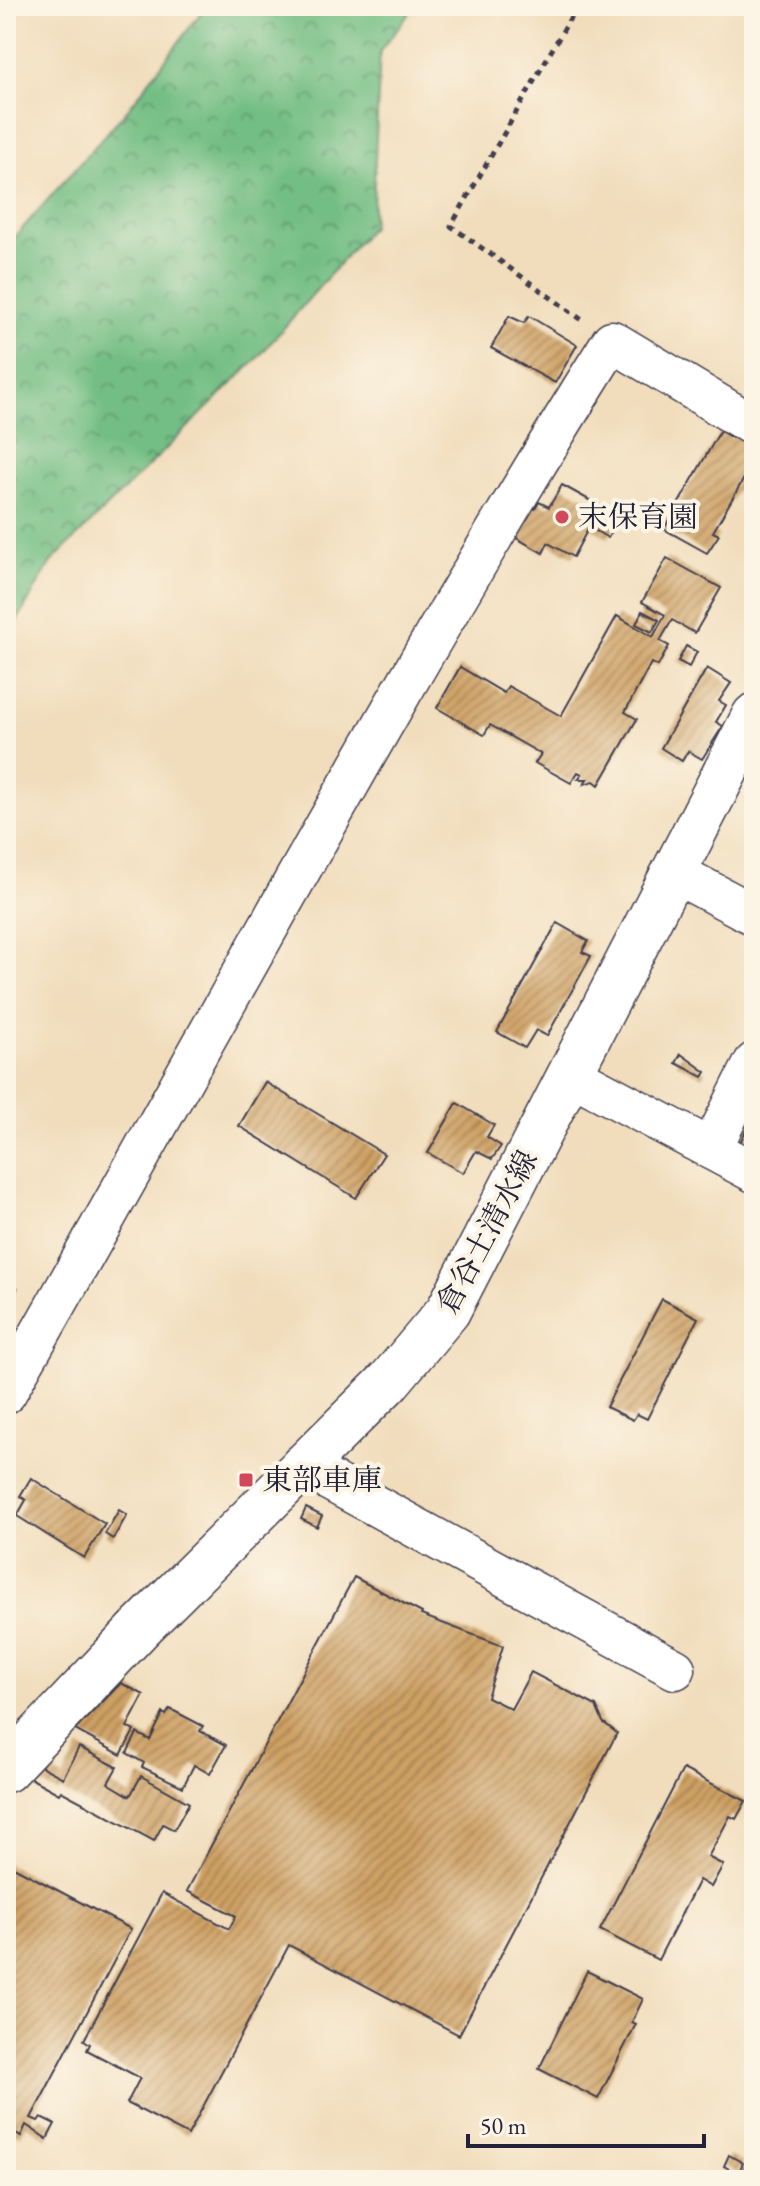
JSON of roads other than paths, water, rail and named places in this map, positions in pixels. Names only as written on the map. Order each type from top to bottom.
[{"type":"main road","name":"倉谷土清水線","points":[[6,1770],[301,1465],[390,1380],[448,1311],[754,716]]},
{"type":"street","points":[[6,1393],[415,666],[501,518],[612,341],[754,426]]},
{"type":"street","points":[[673,872],[754,915]]},
{"type":"street","points":[[711,1149],[754,1063]]},
{"type":"street","points":[[570,1074],[754,1172]]},
{"type":"street","points":[[301,1465],[675,1669]]},
{"type":"place","name":"末保育園","points":[[562,517]]},
{"type":"place","name":"東部車庫","points":[[246,1480]]}]
